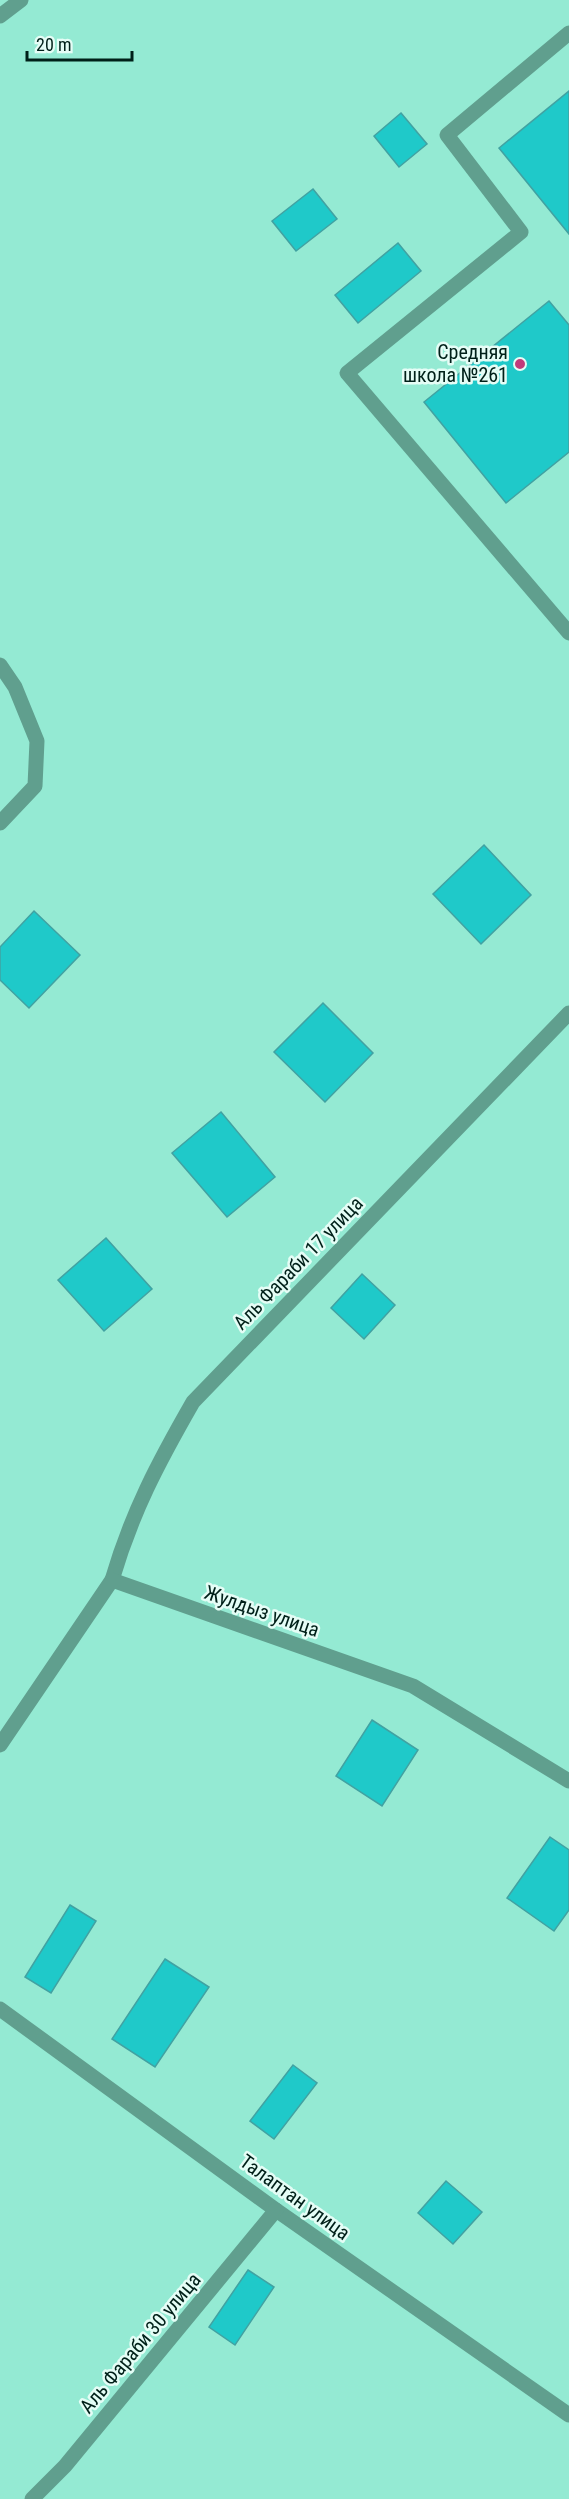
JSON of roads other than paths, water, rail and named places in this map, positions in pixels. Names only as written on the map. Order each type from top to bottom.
[{"type":"street","points":[[0,16],[21,0]]},
{"type":"street","points":[[569,33],[447,135],[521,232],[347,373],[569,633]]},
{"type":"street","points":[[0,665],[15,687],[37,741],[35,786],[0,823]]},
{"type":"street","name":"Аль Фараби 17 улица","points":[[112,1580],[132,1520],[151,1475],[193,1402],[569,1013]]},
{"type":"street","points":[[0,1745],[112,1580]]},
{"type":"street","name":"Жулдыз улица","points":[[112,1580],[413,1686],[569,1781]]},
{"type":"street","name":"Талаптан улица","points":[[0,2009],[276,2210],[569,2415]]},
{"type":"street","name":"Аль Фараби 30 улица","points":[[32,2499],[65,2466],[276,2210]]},
{"type":"place","name":"Средняя школа №261","points":[[520,364]]}]
